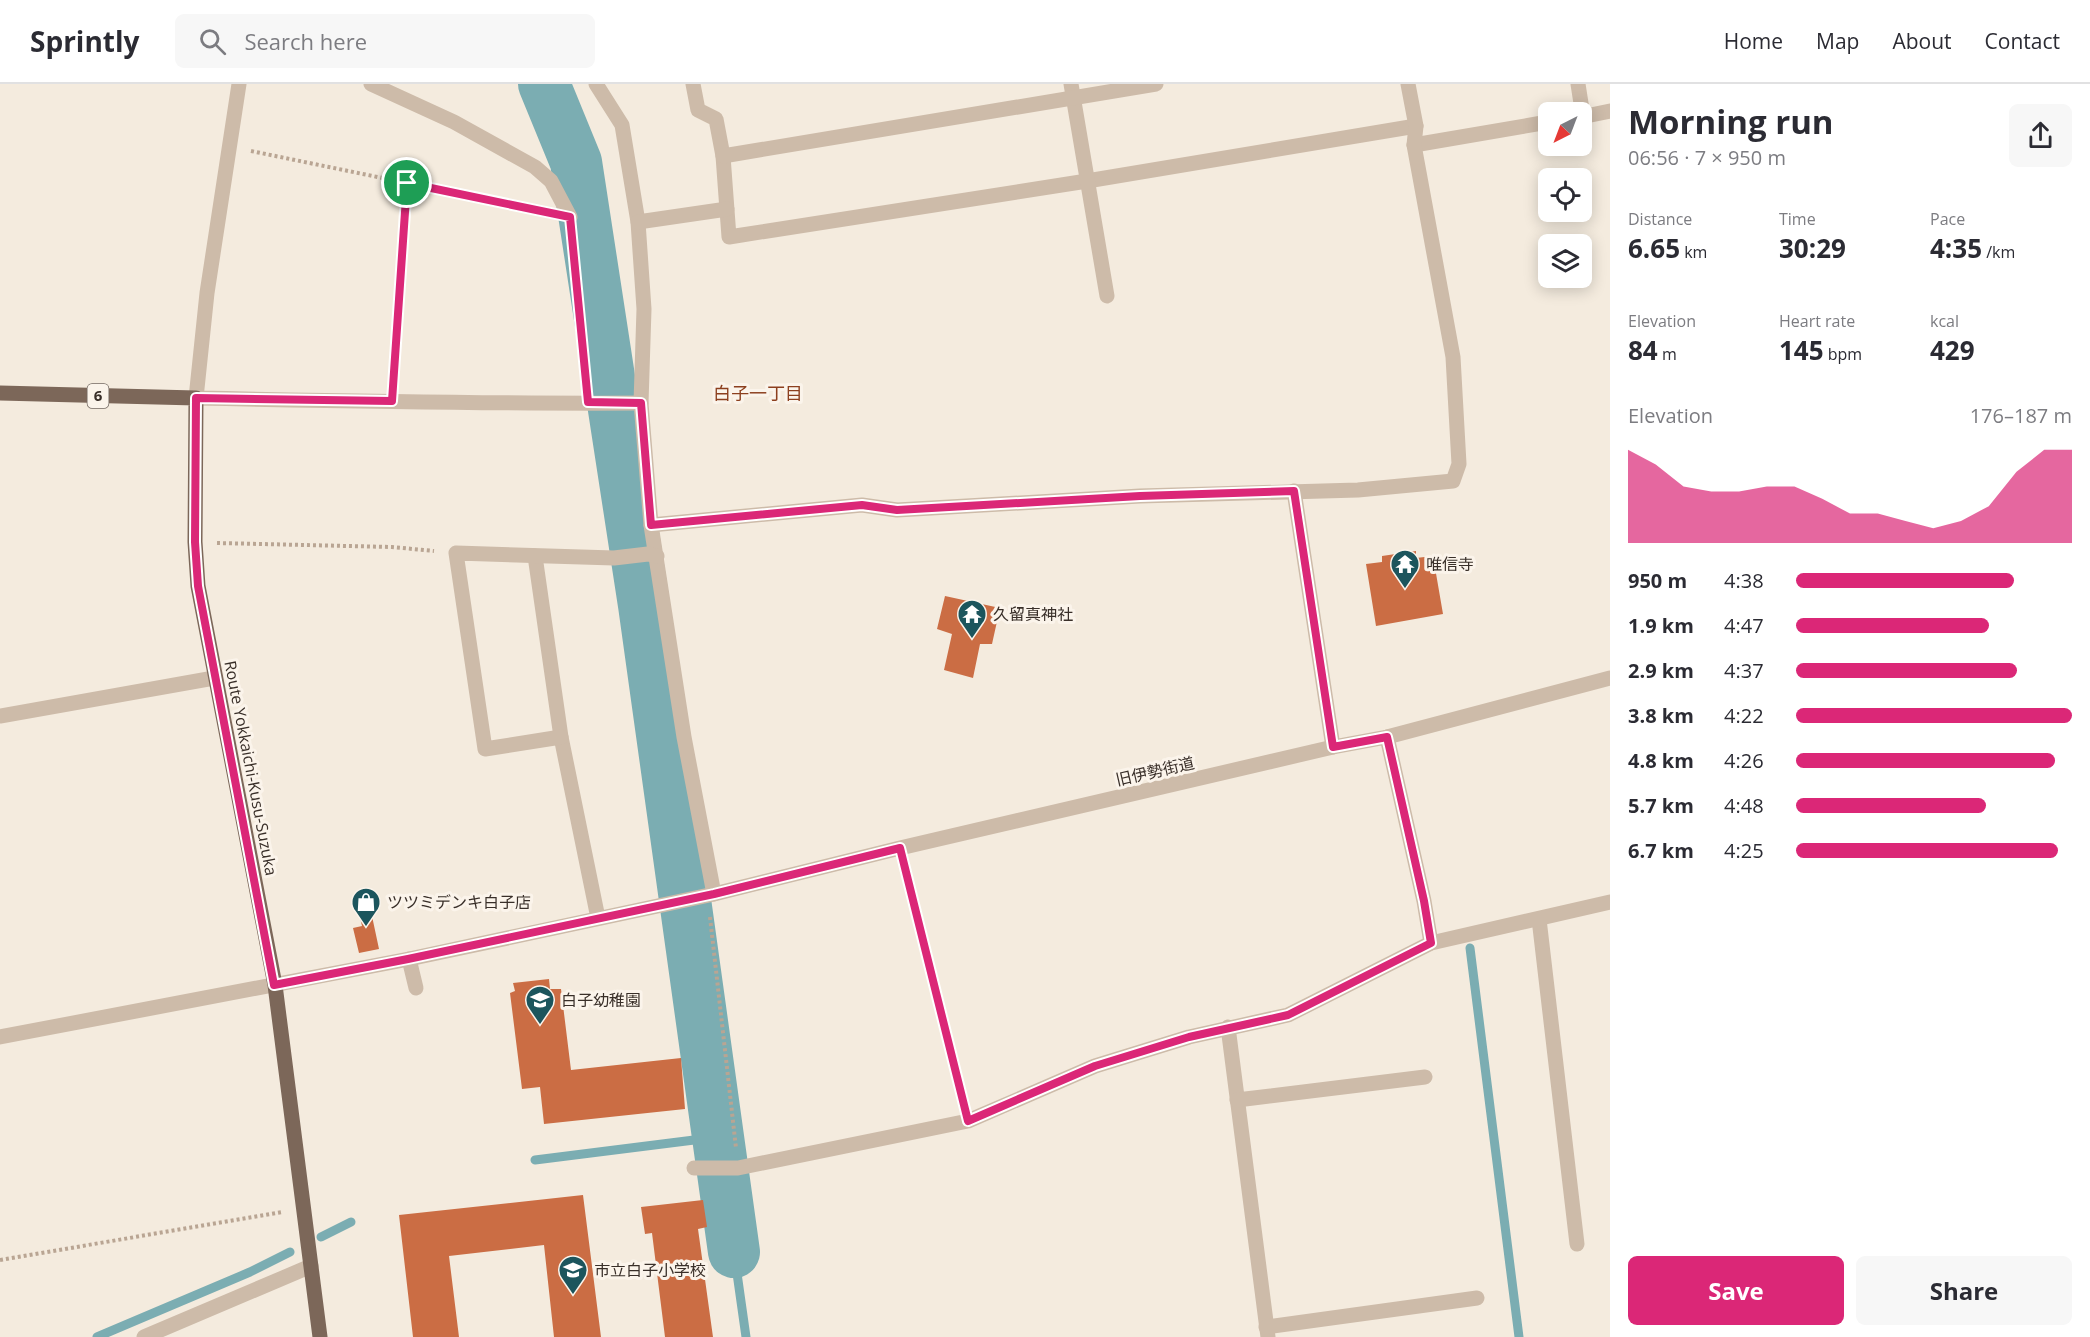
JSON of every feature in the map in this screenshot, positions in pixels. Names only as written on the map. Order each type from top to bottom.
[{"type":"main road","name":"6","points":[[0,393],[196,398]]},
{"type":"main road","name":"Route Yokkaichi-Kusu-Suzuka","points":[[196,398],[195,542],[198,586],[274,985],[320,1337]]},
{"type":"street","points":[[239,84],[207,293],[196,398],[536,405],[591,402],[637,403]]},
{"type":"street","points":[[371,84],[454,122],[534,167],[551,181],[570,217]]},
{"type":"street","points":[[596,84],[622,125],[638,222],[644,309],[637,403],[653,555],[711,895]]},
{"type":"street","points":[[693,84],[698,110],[716,119],[723,156],[729,237],[1087,181],[1416,126]]},
{"type":"street","points":[[723,156],[1073,91],[1156,84]]},
{"type":"street","points":[[651,525],[862,505],[897,510],[1140,496],[1358,490],[1453,481],[1459,464],[1453,357],[1414,145],[1416,126],[1408,84]]},
{"type":"street","points":[[1578,84],[1580,102]]},
{"type":"street","points":[[1073,91],[1107,296]]},
{"type":"street","points":[[1592,115],[1610,111]]},
{"type":"street","points":[[1414,145],[1538,125]]},
{"type":"street","points":[[638,222],[727,209]]},
{"type":"street","points":[[1294,491],[1333,747]]},
{"type":"street","points":[[561,737],[485,748],[456,553],[614,558],[653,555]]},
{"type":"street","points":[[535,556],[561,737],[598,918]]},
{"type":"street","points":[[0,716],[214,678]]},
{"type":"street","name":"旧伊勢街道","points":[[0,1037],[408,959],[711,895],[900,848],[1333,747],[1387,737],[1610,678]]},
{"type":"street","points":[[1387,737],[1424,901],[1431,943]]},
{"type":"street","points":[[694,1168],[738,1168],[968,1121],[1095,1066],[1189,1037],[1288,1015],[1431,943],[1610,902]]},
{"type":"street","points":[[1539,919],[1577,1244]]},
{"type":"street","points":[[408,959],[416,988]]},
{"type":"street","points":[[1228,1027],[1267,1332],[1477,1298]]},
{"type":"street","points":[[1237,1100],[1425,1077]]},
{"type":"street","points":[[144,1337],[311,1266]]},
{"type":"path","points":[[230,147],[570,217],[591,402]]},
{"type":"path","points":[[392,401],[407,183]]},
{"type":"path","points":[[195,542],[392,547],[456,553]]},
{"type":"path","points":[[900,848],[968,1121]]},
{"type":"path","points":[[711,895],[738,1168]]},
{"type":"path","points":[[0,1260],[303,1208]]},
{"type":"building","name":"唯信寺","points":[[1416,551],[1416,558],[1433,556],[1443,614],[1376,626],[1366,564],[1382,562],[1382,556]]},
{"type":"building","name":"久留真神社","points":[[945,596],[1000,608],[992,644],[980,644],[973,678],[944,670],[952,634],[937,629]]},
{"type":"building","name":"ツツミデンキ白子店","points":[[369,902],[379,949],[359,953],[353,928],[362,926],[357,905]]},
{"type":"building","name":"白子幼稚園","points":[[549,979],[550,989],[561,989],[571,1070],[681,1058],[685,1109],[544,1124],[540,1087],[522,1089],[510,993],[515,991],[513,983]]},
{"type":"building","name":"市立白子小学校","points":[[583,1195],[601,1337],[554,1337],[544,1245],[449,1256],[459,1337],[413,1337],[399,1215]]},
{"type":"building","points":[[703,1200],[707,1227],[698,1229],[713,1337],[665,1337],[652,1233],[645,1234],[641,1207]]},
{"type":"waterway","points":[[544,84],[576,162],[644,605],[734,1252]]},
{"type":"waterway","points":[[1470,948],[1519,1337]]},
{"type":"waterway","points":[[535,1160],[718,1137]]},
{"type":"waterway","points":[[321,1237],[351,1222]]},
{"type":"waterway","points":[[97,1337],[250,1272],[290,1252]]},
{"type":"waterway","points":[[734,1252],[746,1337]]},
{"type":"place","name":"唯信寺","points":[[1405,590]]},
{"type":"place","name":"久留真神社","points":[[972,640]]},
{"type":"place","name":"ツツミデンキ白子店","points":[[366,928]]},
{"type":"place","name":"白子幼稚園","points":[[540,1026]]},
{"type":"place","name":"市立白子小学校","points":[[573,1296]]},
{"type":"district","name":"白子一丁目","points":[[758,394]]},
{"type":"route","points":[[407,183],[570,217],[588,402],[641,403],[651,525],[862,505],[897,510],[1140,496],[1294,491],[1333,747],[1387,737],[1424,901],[1431,943],[1288,1015],[1189,1037],[1095,1066],[968,1121],[900,848],[714,894],[274,985],[198,586],[195,542],[196,398],[392,401],[407,183]]}]
